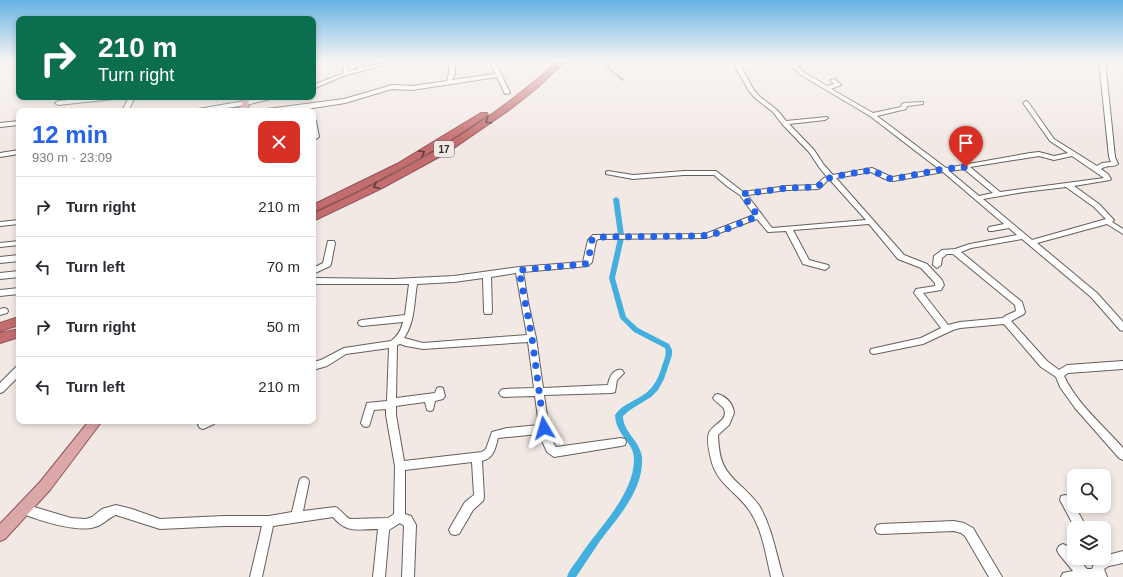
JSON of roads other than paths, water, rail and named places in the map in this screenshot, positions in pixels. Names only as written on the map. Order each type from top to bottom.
[{"type":"highway","name":"17","points":[[316,208],[394,169],[458,132],[502,103],[520,88]]},
{"type":"highway","name":"17","points":[[316,216],[408,170],[469,134],[510,106],[531,88]]},
{"type":"highway","points":[[0,327],[16,322]]},
{"type":"highway","points":[[0,338],[16,334]]},
{"type":"main road","points":[[0,534],[24,509],[65,461],[94,424]]},
{"type":"street","points":[[316,108],[392,88]]},
{"type":"street","points":[[505,88],[507,93]]},
{"type":"street","points":[[750,88],[757,97],[775,111],[784,123],[816,155],[820,166],[832,177],[898,254],[924,266],[939,282],[940,285],[938,288],[919,291],[918,293],[947,329]]},
{"type":"street","points":[[827,88],[872,115],[943,169],[1094,295],[1123,328]]},
{"type":"street","points":[[1097,169],[1104,164],[1115,164],[1112,157],[1105,88]]},
{"type":"street","points":[[58,103],[86,100]]},
{"type":"street","points":[[218,108],[263,100]]},
{"type":"street","points":[[978,198],[1099,181],[1108,178],[1106,175],[1050,138],[1026,102]]},
{"type":"street","points":[[872,115],[895,111],[904,108],[904,105],[907,104],[921,103]]},
{"type":"street","points":[[784,123],[825,118]]},
{"type":"street","points":[[0,125],[16,123]]},
{"type":"street","points":[[0,155],[16,152]]},
{"type":"street","points":[[742,194],[787,188],[818,187],[824,180],[832,177],[872,170],[887,178],[893,179],[943,169],[966,167],[1030,155],[1039,154],[1054,158],[1073,154]]},
{"type":"street","points":[[966,167],[998,194]]},
{"type":"street","points":[[608,173],[633,177],[714,173],[742,194],[758,216],[771,230],[870,222]]},
{"type":"street","points":[[1068,185],[1107,216],[1110,220],[1108,222]]},
{"type":"street","points":[[316,281],[393,282],[454,279],[519,270],[585,264],[588,262],[592,240],[596,237],[706,236],[758,216]]},
{"type":"street","points":[[0,224],[16,222]]},
{"type":"street","points":[[1032,242],[1058,236],[1082,227],[1108,222],[1123,232]]},
{"type":"street","points":[[992,229],[1011,225]]},
{"type":"street","points":[[789,229],[806,262],[825,267]]},
{"type":"street","points":[[938,265],[937,258],[941,254],[948,251],[955,251],[975,245],[1023,236]]},
{"type":"street","points":[[316,270],[327,264],[331,242]]},
{"type":"street","points":[[0,245],[16,243]]},
{"type":"street","points":[[874,351],[923,341],[947,329],[960,325],[1006,321],[1008,318],[1021,312],[1020,305],[955,251]]},
{"type":"street","points":[[0,260],[16,258]]},
{"type":"street","points":[[519,270],[532,338],[544,426],[542,429],[551,449],[554,452],[621,442]]},
{"type":"street","points":[[0,276],[16,274]]},
{"type":"street","points":[[487,275],[488,312]]},
{"type":"street","points":[[379,577],[384,528],[395,520],[400,466],[391,404],[396,342],[404,333],[408,318],[413,281]]},
{"type":"street","points":[[0,293],[16,291]]},
{"type":"street","points":[[362,323],[408,318]]},
{"type":"street","points":[[1006,321],[1044,364],[1059,375],[1062,382],[1078,404],[1121,451]]},
{"type":"street","points":[[316,365],[324,363],[344,351],[396,342],[422,346],[532,338]]},
{"type":"street","points":[[1059,375],[1063,371],[1067,370],[1123,365]]},
{"type":"street","points":[[0,389],[16,373]]},
{"type":"street","points":[[504,393],[612,389],[613,379],[619,373]]},
{"type":"street","points":[[366,423],[370,406],[430,403],[440,396],[440,391]]},
{"type":"street","points":[[718,398],[726,404],[729,411],[727,420],[715,430],[713,434],[720,470],[754,509],[768,546],[777,577]]},
{"type":"street","points":[[400,466],[477,458],[490,453],[495,435],[506,432],[542,429]]},
{"type":"street","points":[[455,530],[469,506],[479,498],[477,458]]},
{"type":"street","points":[[296,517],[304,482]]},
{"type":"street","points":[[1065,500],[1077,521]]},
{"type":"street","points":[[24,509],[71,523],[86,524],[95,522],[106,513],[116,510],[128,512],[160,524],[224,521],[269,521],[335,512],[344,522],[350,524],[407,520],[410,525],[408,577]]},
{"type":"street","points":[[256,577],[269,521]]},
{"type":"street","points":[[881,529],[954,526],[964,528],[969,532],[996,577]]},
{"type":"street","points":[[1063,550],[1084,576]]},
{"type":"street","points":[[1111,559],[1123,557]]},
{"type":"street","points":[[1067,577],[1100,576],[1098,568],[1100,565]]},
{"type":"waterway","points":[[616,199],[621,235]]},
{"type":"waterway","points":[[571,577],[590,548],[622,506],[635,479],[638,458],[637,452],[635,446],[621,427],[619,415],[627,408],[644,398],[655,388],[669,355],[667,346],[636,330],[623,318],[612,278],[621,238]]}]
